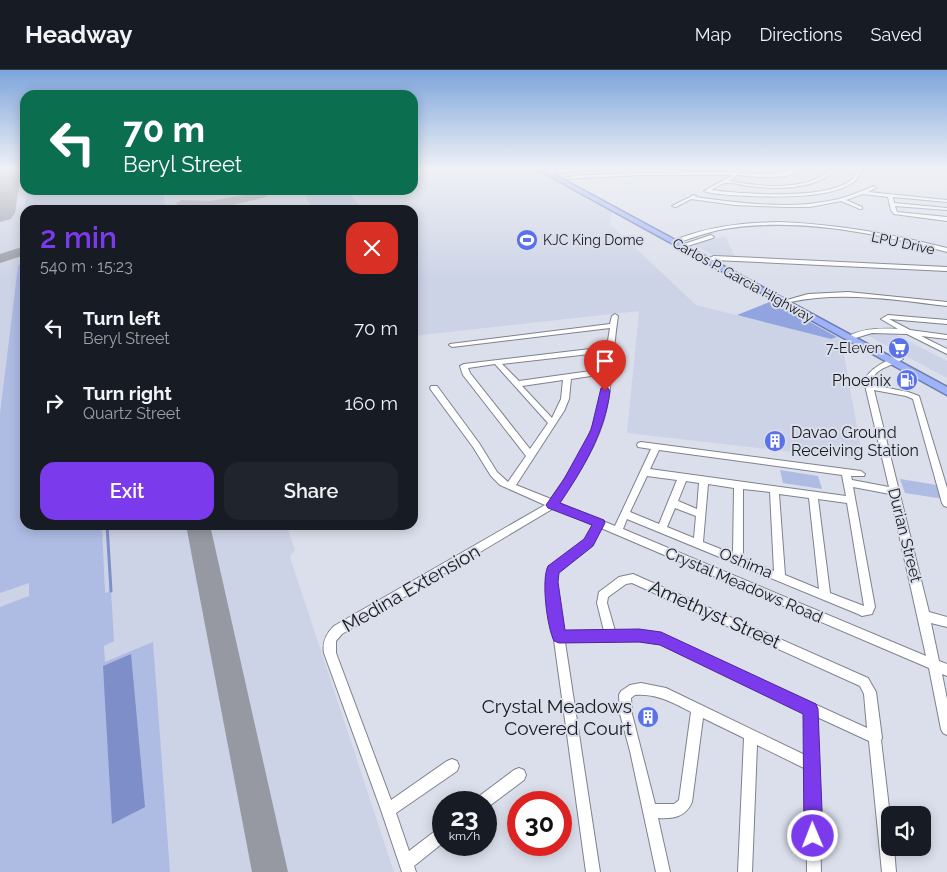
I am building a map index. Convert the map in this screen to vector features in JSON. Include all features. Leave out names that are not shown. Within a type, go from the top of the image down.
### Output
[{"type":"highway","name":"Carlos P. Garcia Highway","points":[[612,205],[852,337],[947,385]]},
{"type":"highway","name":"Carlos P. Garcia Highway","points":[[615,205],[681,243]]},
{"type":"highway","name":"Carlos P. Garcia Highway","points":[[764,289],[790,300],[852,337]]},
{"type":"highway","name":"Carlos P. Garcia Highway","points":[[896,360],[947,392]]},
{"type":"street","points":[[854,205],[860,208]]},
{"type":"street","points":[[892,205],[894,212],[899,214],[947,219]]},
{"type":"street","points":[[908,205],[947,209]]},
{"type":"street","name":"LPU Drive","points":[[681,243],[719,229],[759,225],[840,228],[892,236],[947,252]]},
{"type":"street","name":"LPU Drive","points":[[681,243],[741,228],[806,228],[852,232],[947,252]]},
{"type":"street","points":[[714,261],[947,271]]},
{"type":"street","points":[[790,300],[838,294],[947,304]]},
{"type":"street","points":[[552,505],[569,482],[596,430],[602,410],[615,316]]},
{"type":"street","points":[[947,322],[884,317],[884,319],[909,333],[947,352]]},
{"type":"street","points":[[452,345],[613,326]]},
{"type":"street","points":[[852,337],[876,331],[947,337]]},
{"type":"street","points":[[530,456],[464,368],[466,365],[610,349]]},
{"type":"street","points":[[896,360],[871,374],[868,381],[869,387],[908,394],[916,398],[947,503]]},
{"type":"street","points":[[497,362],[552,423]]},
{"type":"street","points":[[517,384],[607,371]]},
{"type":"street","points":[[510,486],[560,411],[565,399],[567,378]]},
{"type":"street","name":"Durian Street","points":[[869,387],[924,616],[941,668],[947,727]]},
{"type":"street","name":"Crystal Meadows Road","points":[[434,388],[494,474],[503,483],[941,668]]},
{"type":"street","points":[[641,445],[861,474]]},
{"type":"street","points":[[617,531],[656,448]]},
{"type":"street","points":[[645,472],[851,500],[846,472]]},
{"type":"street","points":[[662,529],[683,477]]},
{"type":"street","points":[[698,544],[704,480]]},
{"type":"street","points":[[848,483],[894,491]]},
{"type":"street","points":[[738,485],[738,560]]},
{"type":"street","points":[[774,490],[780,577]]},
{"type":"street","points":[[813,495],[825,596]]},
{"type":"street","name":"Oshima","points":[[625,514],[862,611],[868,611],[870,607],[851,500]]},
{"type":"street","points":[[672,503],[701,514]]},
{"type":"street","name":"Medina Extension","points":[[407,867],[328,647],[332,634],[552,505]]},
{"type":"street","points":[[593,872],[551,582],[552,570],[588,543],[599,523]]},
{"type":"street","name":"Amethyst Street","points":[[611,636],[602,603],[603,595],[624,580],[633,578],[859,679],[867,685],[870,692],[876,738]]},
{"type":"street","points":[[924,616],[947,622]]},
{"type":"street","points":[[559,637],[639,636],[661,639],[876,738],[889,872]]},
{"type":"street","points":[[663,872],[626,714],[625,695],[629,691],[636,689],[661,692],[812,764]]},
{"type":"street","points":[[650,811],[675,811],[683,807],[698,709]]},
{"type":"street","points":[[810,709],[814,872]]},
{"type":"street","points":[[745,872],[751,735]]},
{"type":"street","points":[[388,810],[452,766]]},
{"type":"street","points":[[497,792],[519,775]]},
{"type":"street","points":[[407,867],[432,844]]},
{"type":"shaded area","points":[[0,205],[20,205],[20,530],[288,530],[295,550],[290,557],[394,872],[0,872]]},
{"type":"shaded area","points":[[418,205],[602,205],[612,211],[610,224],[696,305],[831,339],[837,337],[847,343],[838,346],[843,349],[863,460],[627,433],[639,311],[418,335]]},
{"type":"shaded area","points":[[725,236],[736,258],[716,257],[695,245]]},
{"type":"shaded area","points":[[20,264],[20,530],[102,530],[105,593],[111,591],[114,641],[104,646],[105,662],[153,642],[170,872],[0,872],[0,607],[29,596],[29,583],[0,593],[0,414],[18,266]]},
{"type":"shaded area","points":[[772,301],[837,337],[831,339],[737,315]]},
{"type":"shaded area","points":[[874,333],[895,334],[947,361],[947,378],[867,335]]},
{"type":"shaded area","points":[[780,470],[818,476],[822,489],[783,483]]},
{"type":"shaded area","points":[[900,479],[937,485],[944,499],[905,493]]},
{"type":"shaded area","points":[[131,654],[145,807],[112,824],[103,666]]},
{"type":"waterway","points":[[107,530],[111,591]]},
{"type":"taxiway","points":[[0,259],[20,252]]},
{"type":"taxiway","points":[[199,530],[270,872]]},
{"type":"runway","points":[[0,213],[2,205]]},
{"type":"place","name":"KJC King Dome","points":[[527,240]]},
{"type":"place","name":"7-Eleven","points":[[899,348]]},
{"type":"place","name":"Phoenix","points":[[907,380]]},
{"type":"place","name":"Davao Ground Receiving Station","points":[[775,441]]},
{"type":"place","name":"Crystal Meadows Covered Court","points":[[648,717]]},
{"type":"route","points":[[605,391],[596,430],[569,482],[552,505],[599,523],[584,547],[556,565],[552,570],[551,582],[559,637],[651,636],[670,642],[810,709],[813,836]]}]
